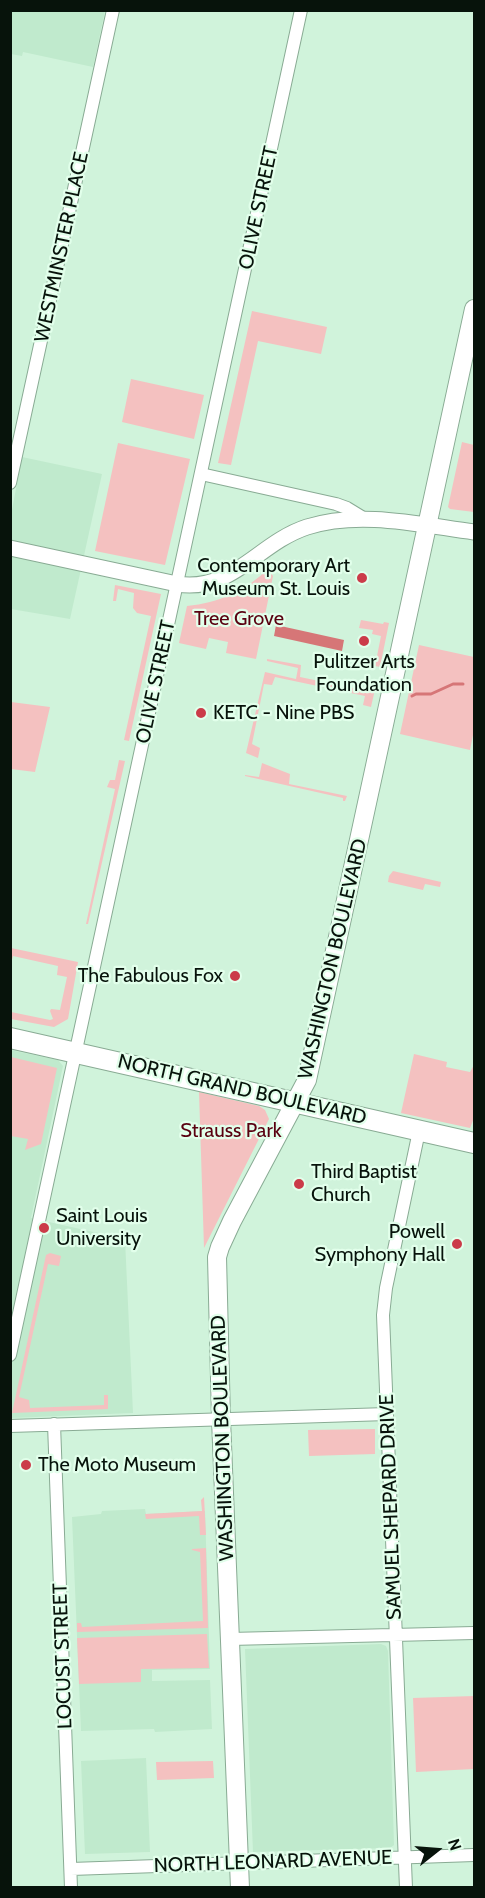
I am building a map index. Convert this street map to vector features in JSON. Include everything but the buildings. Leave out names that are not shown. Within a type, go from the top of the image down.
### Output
[{"type":"main road","name":"WASHINGTON BOULEVARD","points":[[240,1887],[221,1419],[217,1257],[219,1247],[305,1087],[310,1069],[474,309]]},
{"type":"main road","name":"NORTH GRAND BOULEVARD","points":[[10,1038],[474,1143]]},
{"type":"street","name":"WESTMINSTER PLACE","points":[[10,483],[113,10]]},
{"type":"street","name":"OLIVE STREET","points":[[10,1354],[302,10]]},
{"type":"street","points":[[201,474],[347,508],[365,519]]},
{"type":"street","points":[[10,548],[177,584],[197,586],[220,580],[238,570],[275,542],[308,527],[342,520],[365,519],[474,532]]},
{"type":"street","name":"SAMUEL SHEPARD DRIVE","points":[[406,1887],[383,1316],[419,1131]]},
{"type":"street","points":[[10,1426],[387,1414]]},
{"type":"street","name":"LOCUST STREET","points":[[54,1424],[71,1887]]},
{"type":"street","points":[[230,1640],[474,1633]]},
{"type":"street","name":"NORTH LEONARD AVENUE","points":[[71,1869],[474,1856]]},
{"type":"shaded area","points":[[11,10],[105,11],[93,67],[23,52],[22,56],[11,54]]},
{"type":"shaded area","points":[[22,457],[102,474],[70,619],[11,609],[11,515]]},
{"type":"shaded area","points":[[276,625],[344,640],[342,651],[274,636]]},
{"type":"shaded area","name":"Saint Louis University","points":[[10,1050],[58,1060],[63,1066],[31,1218],[125,1239],[133,1413],[11,1418]]},
{"type":"shaded area","points":[[145,1509],[146,1514],[205,1511],[210,1669],[152,1670],[152,1681],[210,1680],[212,1729],[155,1732],[154,1729],[81,1731],[72,1517],[101,1514],[102,1511]]},
{"type":"shaded area","points":[[381,1644],[386,1646],[388,1651],[394,1845],[390,1848],[253,1852],[245,1649]]},
{"type":"shaded area","points":[[146,1758],[150,1852],[85,1854],[81,1761]]},
{"type":"green space","points":[[252,311],[327,327],[321,354],[258,341],[231,465],[218,463]]},
{"type":"green space","points":[[131,379],[204,395],[194,439],[122,422]]},
{"type":"green space","points":[[462,442],[474,445],[474,512],[448,507]]},
{"type":"green space","points":[[118,443],[190,459],[165,565],[95,551]]},
{"type":"green space","name":"Tree Grove","points":[[268,569],[273,576],[256,659],[226,653],[228,642],[209,638],[206,649],[179,643],[187,606],[231,595],[250,584]]},
{"type":"green space","points":[[115,585],[161,594],[129,741],[124,740],[151,616],[137,613],[133,608],[134,593],[118,589],[116,601],[113,601]]},
{"type":"green space","points":[[361,620],[389,623],[380,667],[375,666],[381,636],[372,634],[373,630],[359,628]]},
{"type":"green space","points":[[419,645],[474,657],[474,730],[470,750],[400,734]]},
{"type":"green space","points":[[267,659],[301,665],[300,677],[367,691],[369,685],[376,685],[371,707],[363,705],[365,696],[275,677],[272,685],[264,684],[252,744],[260,748],[258,758],[246,753],[265,672],[296,679],[298,668],[267,661]]},
{"type":"green space","points":[[11,702],[50,707],[35,772],[11,769]]},
{"type":"green space","points":[[119,760],[125,761],[88,924],[86,924],[115,789],[107,787],[110,780],[115,780]]},
{"type":"green space","points":[[262,763],[290,774],[289,784],[347,796],[345,801],[343,798],[245,776],[259,777]]},
{"type":"green space","points":[[393,871],[441,882],[440,887],[425,884],[423,890],[388,882]]},
{"type":"green space","points":[[11,948],[78,962],[68,1019],[54,1027],[11,1019],[11,1012],[53,1019],[50,1011],[51,1009],[60,1010],[67,977],[57,975],[58,966],[13,956],[11,963]]},
{"type":"green space","points":[[414,1054],[447,1062],[446,1067],[470,1072],[474,1065],[474,1118],[470,1128],[401,1113]]},
{"type":"green space","points":[[11,1057],[57,1068],[41,1144],[25,1150],[28,1139],[11,1136]]},
{"type":"green space","name":"Strauss Park","points":[[199,1092],[259,1106],[265,1110],[269,1119],[204,1248]]},
{"type":"green space","points":[[50,1253],[61,1256],[59,1266],[48,1264],[19,1397],[29,1400],[30,1408],[104,1405],[104,1395],[108,1395],[108,1409],[12,1413],[46,1255]]},
{"type":"green space","points":[[375,1429],[375,1454],[309,1456],[308,1430]]},
{"type":"green space","points":[[204,1497],[206,1535],[200,1535],[199,1516],[146,1519],[145,1514],[202,1511],[201,1500]]},
{"type":"green space","points":[[206,1548],[208,1628],[77,1632],[77,1623],[81,1623],[82,1627],[203,1621],[200,1552],[192,1549]]},
{"type":"green space","points":[[207,1634],[209,1668],[141,1669],[141,1682],[79,1684],[77,1638]]},
{"type":"green space","points":[[474,1696],[474,1769],[416,1772],[413,1698]]},
{"type":"green space","points":[[213,1761],[214,1778],[157,1780],[156,1762]]},
{"type":"waterway","points":[[412,696],[431,694],[453,684],[463,684]]},
{"type":"place","name":"Contemporary Art Museum St. Louis","points":[[362,578]]},
{"type":"place","name":"Pulitzer Arts Foundation","points":[[364,641]]},
{"type":"place","name":"KETC - Nine PBS","points":[[201,713]]},
{"type":"place","name":"The Fabulous Fox","points":[[235,976]]},
{"type":"place","name":"Third Baptist Church","points":[[299,1184]]},
{"type":"place","name":"Saint Louis University","points":[[44,1228]]},
{"type":"place","name":"Powell Symphony Hall","points":[[457,1244]]},
{"type":"place","name":"The Moto Museum","points":[[26,1465]]}]
